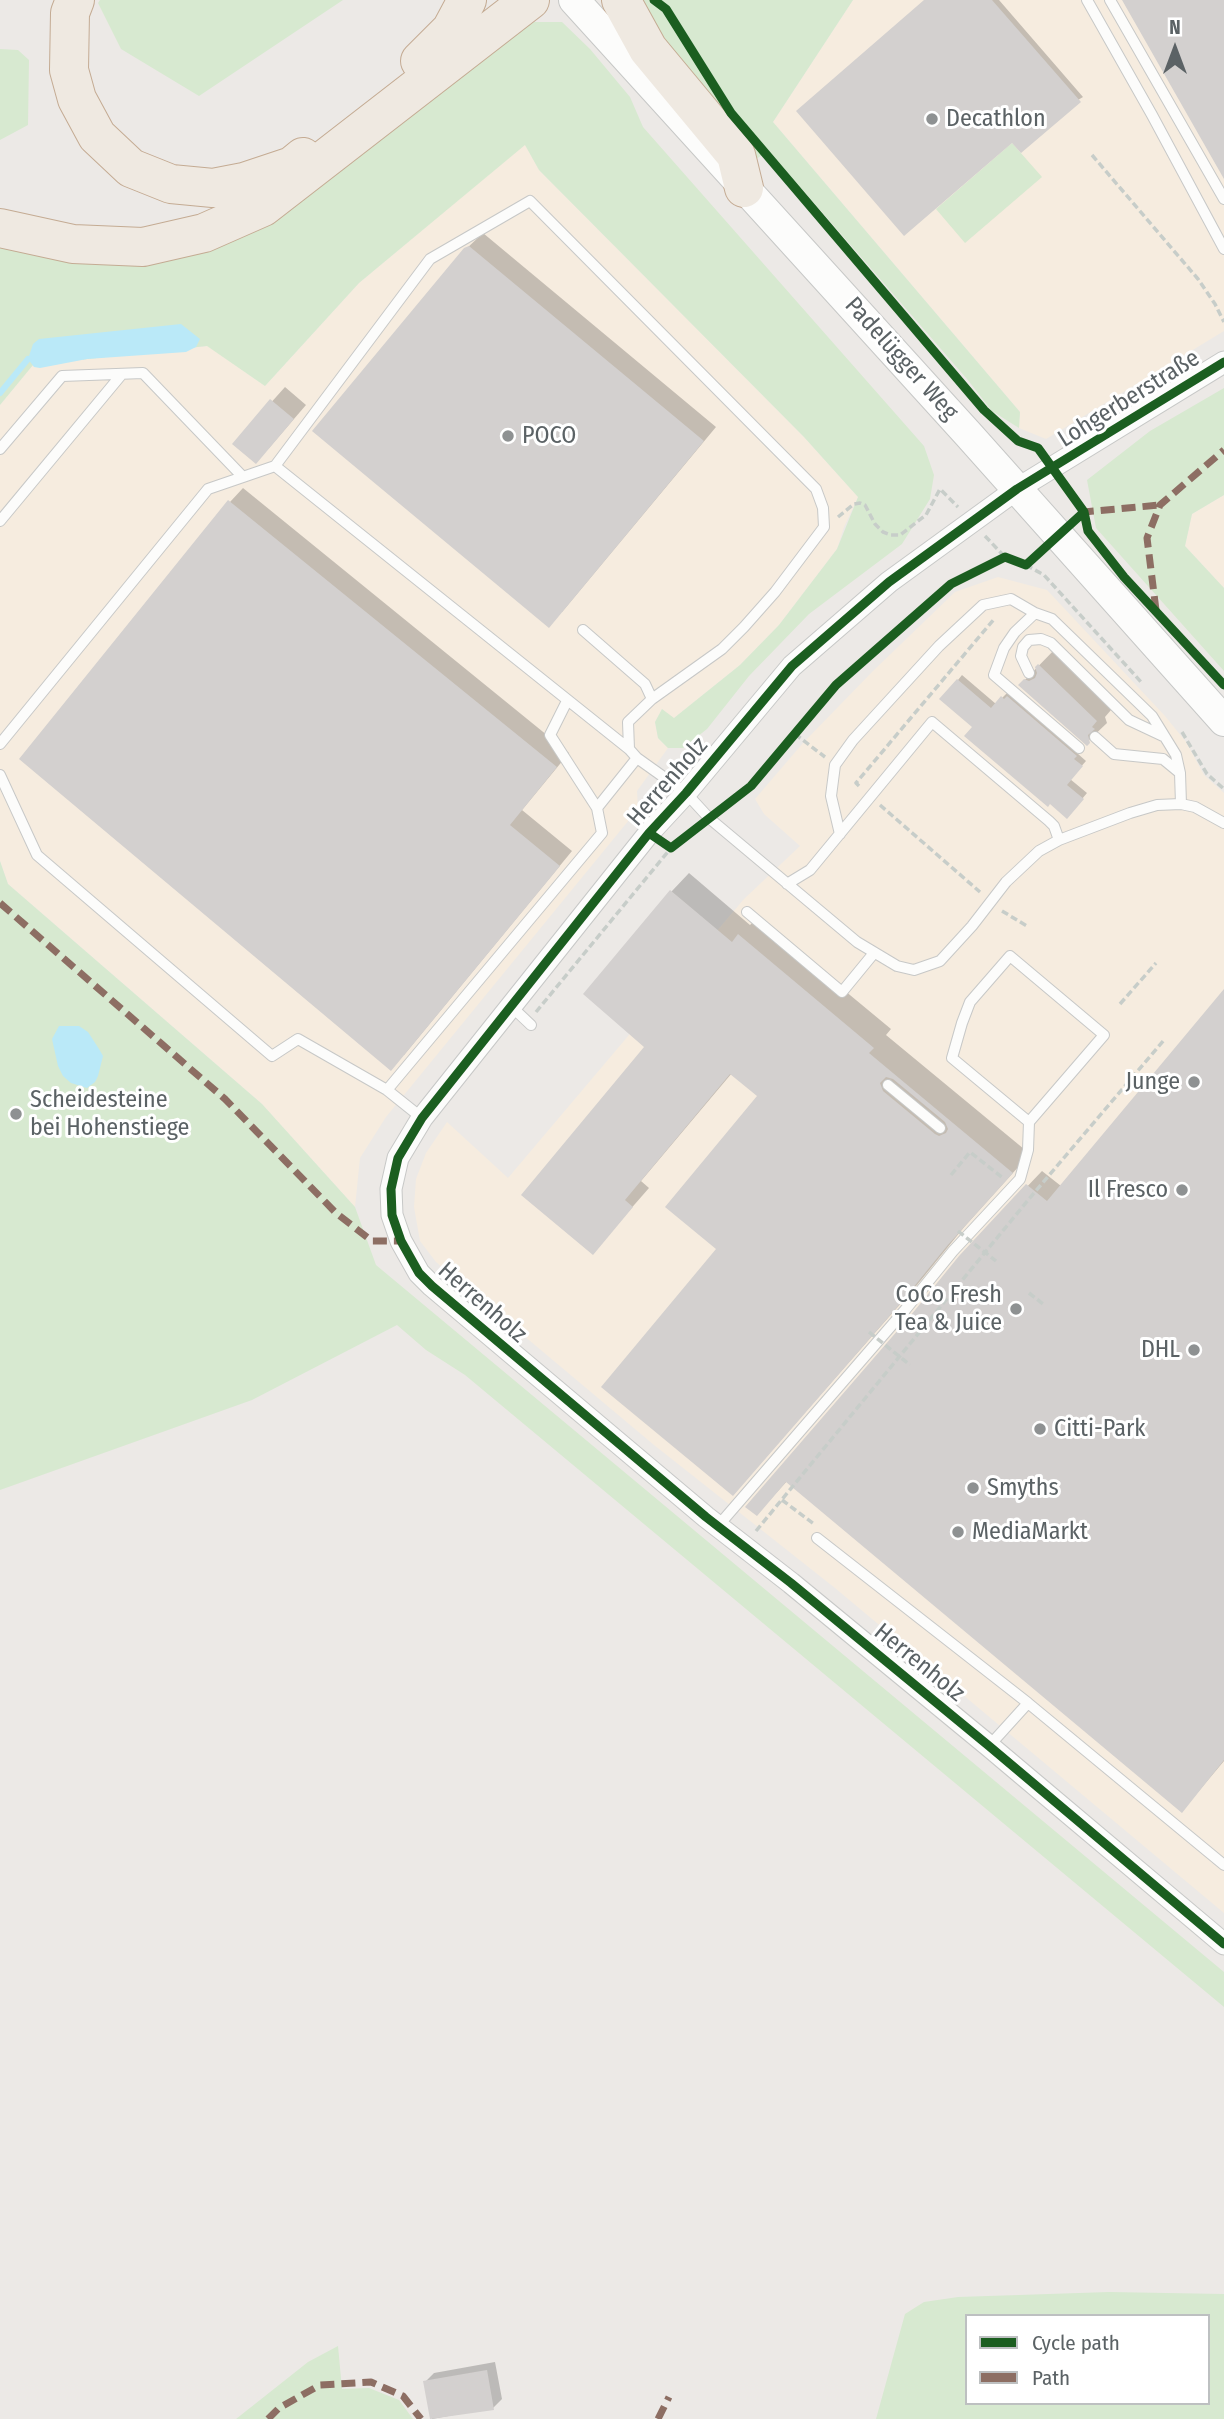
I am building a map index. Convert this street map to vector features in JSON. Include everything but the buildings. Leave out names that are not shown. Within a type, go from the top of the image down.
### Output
[{"type":"highway","points":[[75,0],[70,13],[69,70],[77,99],[97,136],[131,167],[171,184],[213,188],[244,183],[292,166],[431,52],[451,30],[467,0]]},
{"type":"highway","points":[[0,228],[73,244],[143,247],[204,233],[263,207],[530,0]]},
{"type":"highway","points":[[621,0],[648,49],[736,155],[744,188]]},
{"type":"main road","name":"Padelügger Weg","points":[[574,0],[1224,721]]},
{"type":"street","name":"Lohgerberstraße","points":[[1017,489],[1224,362]]},
{"type":"street","name":"Herrenholz","points":[[1017,489],[889,582],[792,666],[649,833],[422,1118],[398,1158],[391,1189],[393,1215],[401,1241],[419,1273],[718,1526],[1221,1936]]},
{"type":"lane","points":[[1087,0],[1224,249]]},
{"type":"lane","points":[[1110,0],[1224,199]]},
{"type":"lane","points":[[0,744],[208,489],[275,466],[430,259],[530,201],[816,489],[823,508],[824,527],[775,592],[722,649],[652,699],[628,722],[633,753],[597,808]]},
{"type":"lane","points":[[0,449],[62,376],[143,373],[243,477]]},
{"type":"lane","points":[[0,521],[122,374]]},
{"type":"lane","points":[[275,466],[686,793],[709,818],[787,884],[874,953],[897,966],[914,970],[940,961],[1006,882],[1030,858],[1059,839],[1157,805],[1181,804],[1195,807],[1224,823]]},
{"type":"lane","points":[[840,834],[831,796],[835,765],[853,740],[939,646],[983,605],[1011,599],[1052,619],[1152,716],[1176,755],[1180,773],[1181,804]]},
{"type":"lane","points":[[1035,613],[1015,632],[1004,648],[994,675],[1079,748]]},
{"type":"lane","points":[[583,630],[645,684],[652,699]]},
{"type":"lane","points":[[1029,673],[1021,656],[1023,647],[1029,640],[1041,639],[1052,643],[1129,720],[1166,737]]},
{"type":"lane","points":[[387,1090],[602,833],[597,808],[550,734],[567,701]]},
{"type":"lane","points":[[787,884],[810,870],[932,722],[1049,821],[1059,839]]},
{"type":"lane","points":[[1095,737],[1114,754],[1163,759],[1180,773]]},
{"type":"lane","points":[[0,775],[37,855],[272,1056],[298,1039],[387,1090],[422,1118]]},
{"type":"lane","points":[[747,912],[842,992],[874,953]]},
{"type":"lane","points":[[718,1526],[953,1251],[1020,1179],[1028,1150],[1029,1122],[1104,1035],[1010,956],[970,1002],[952,1058],[1029,1122]]},
{"type":"lane","points":[[511,1006],[529,1023]]},
{"type":"lane","points":[[888,1085],[940,1128]]},
{"type":"lane","points":[[817,1538],[1028,1703],[1224,1865]]},
{"type":"lane","points":[[989,1746],[1028,1703]]},
{"type":"path","points":[[1092,155],[1198,279],[1224,322]]},
{"type":"path","points":[[824,527],[854,504],[860,503],[865,505],[883,531],[900,535],[926,515],[940,489],[1005,557]]},
{"type":"path","points":[[995,618],[856,783],[1008,916],[1027,926]]},
{"type":"path","points":[[529,1023],[671,848]]},
{"type":"path","points":[[1120,1004],[1156,963]]},
{"type":"path","points":[[743,1546],[1164,1040]]},
{"type":"path","points":[[951,1175],[970,1152],[1029,1199]]},
{"type":"path","points":[[957,1231],[996,1261]]},
{"type":"path","points":[[1029,1293],[1044,1304]]},
{"type":"path","points":[[869,1332],[910,1365]]},
{"type":"path","points":[[782,1500],[818,1527],[817,1538]]},
{"type":"shaded area","points":[[853,0],[1224,0],[1224,331],[1046,439],[1019,428],[1020,412],[773,122]]},
{"type":"shaded area","points":[[525,144],[539,170],[804,437],[858,497],[837,549],[779,625],[740,665],[673,719],[662,709],[655,722],[658,738],[668,748],[637,791],[638,809],[386,1117],[360,1158],[355,1207],[262,1104],[8,884],[0,861],[0,405],[33,365],[208,346],[265,386],[359,283]]},
{"type":"shaded area","points":[[1224,495],[1224,588],[1185,546],[1192,514]]},
{"type":"shaded area","points":[[998,577],[1047,590],[1165,716],[1186,742],[1204,775],[1224,793],[1224,1913],[835,1588],[654,1445],[436,1262],[420,1241],[414,1207],[416,1179],[426,1153],[447,1122],[508,1178],[744,899],[800,846],[764,814],[755,799],[803,743],[955,592]]},
{"type":"green space","points":[[100,0],[343,0],[199,96],[121,49],[98,3]]},
{"type":"green space","points":[[637,0],[853,0],[773,122],[1020,412],[1019,428],[992,411],[769,151],[756,159],[663,48]]},
{"type":"green space","points":[[534,22],[562,22],[590,49],[630,97],[643,127],[924,446],[934,475],[930,499],[902,544],[809,614],[749,676],[707,729],[683,748],[668,748],[658,738],[655,722],[662,709],[674,718],[740,665],[779,625],[837,549],[858,497],[804,437],[539,170],[525,145],[359,283],[265,386],[207,346],[33,365],[0,405],[0,248],[95,265],[157,259],[227,241],[261,229],[321,186],[463,67]]},
{"type":"green space","points":[[0,49],[18,50],[29,60],[28,125],[0,140]]},
{"type":"green space","points":[[1012,143],[1042,177],[965,243],[936,209]]},
{"type":"green space","points":[[1224,388],[1224,495],[1192,514],[1185,546],[1224,588],[1224,671],[1096,528],[1087,480],[1150,431]]},
{"type":"green space","points":[[0,861],[8,884],[262,1104],[355,1207],[376,1265],[1224,1972],[1224,2007],[465,1375],[426,1350],[397,1325],[252,1400],[0,1490]]},
{"type":"green space","points":[[1109,2292],[1224,2294],[1224,2419],[876,2419],[905,2314],[924,2302],[958,2297]]},
{"type":"green space","points":[[338,2346],[342,2389],[369,2388],[399,2400],[413,2419],[236,2419],[308,2362]]},
{"type":"water","points":[[181,324],[200,339],[196,347],[186,352],[87,359],[40,368],[34,367],[28,359],[33,344],[39,339]]},
{"type":"water","points":[[59,1026],[79,1026],[88,1032],[103,1056],[95,1082],[87,1088],[71,1083],[63,1076],[58,1066],[52,1039]]},
{"type":"waterway","points":[[0,393],[28,359]]},
{"type":"marked path","points":[[1156,610],[1147,538],[1160,505],[1224,450]]},
{"type":"marked path","points":[[1081,515],[1084,512],[1160,505]]},
{"type":"marked path","points":[[0,903],[225,1099],[336,1213],[372,1241],[401,1241]]},
{"type":"marked path","points":[[268,2419],[279,2408],[320,2385],[371,2382],[403,2396],[421,2419]]},
{"type":"marked path","points":[[658,2419],[669,2397]]},
{"type":"cycle path","points":[[654,0],[666,9],[731,113],[984,410],[1018,441],[1038,448],[1084,512],[1088,531],[1124,577],[1224,685]]},
{"type":"cycle path","points":[[1224,362],[1017,489],[889,582],[792,666],[649,833],[422,1118],[398,1158],[391,1189],[392,1215],[401,1241],[419,1273],[432,1286],[706,1517],[791,1583],[989,1746],[1224,1944]]},
{"type":"cycle path","points":[[649,833],[671,848],[751,786],[836,685],[951,584],[1005,557],[1026,565],[1084,512]]},
{"type":"place","name":"Decathlon","points":[[932,119]]},
{"type":"place","name":"POCO","points":[[508,436]]},
{"type":"place","name":"Junge","points":[[1194,1082]]},
{"type":"place","name":"Scheidesteine bei Hohenstiege","points":[[16,1114]]},
{"type":"place","name":"Il Fresco","points":[[1182,1190]]},
{"type":"place","name":"CoCo Fresh Tea & Juice","points":[[1016,1309]]},
{"type":"place","name":"DHL","points":[[1194,1350]]},
{"type":"place","name":"Citti-Park","points":[[1040,1429]]},
{"type":"place","name":"Smyths","points":[[973,1488]]},
{"type":"place","name":"MediaMarkt","points":[[958,1532]]}]
